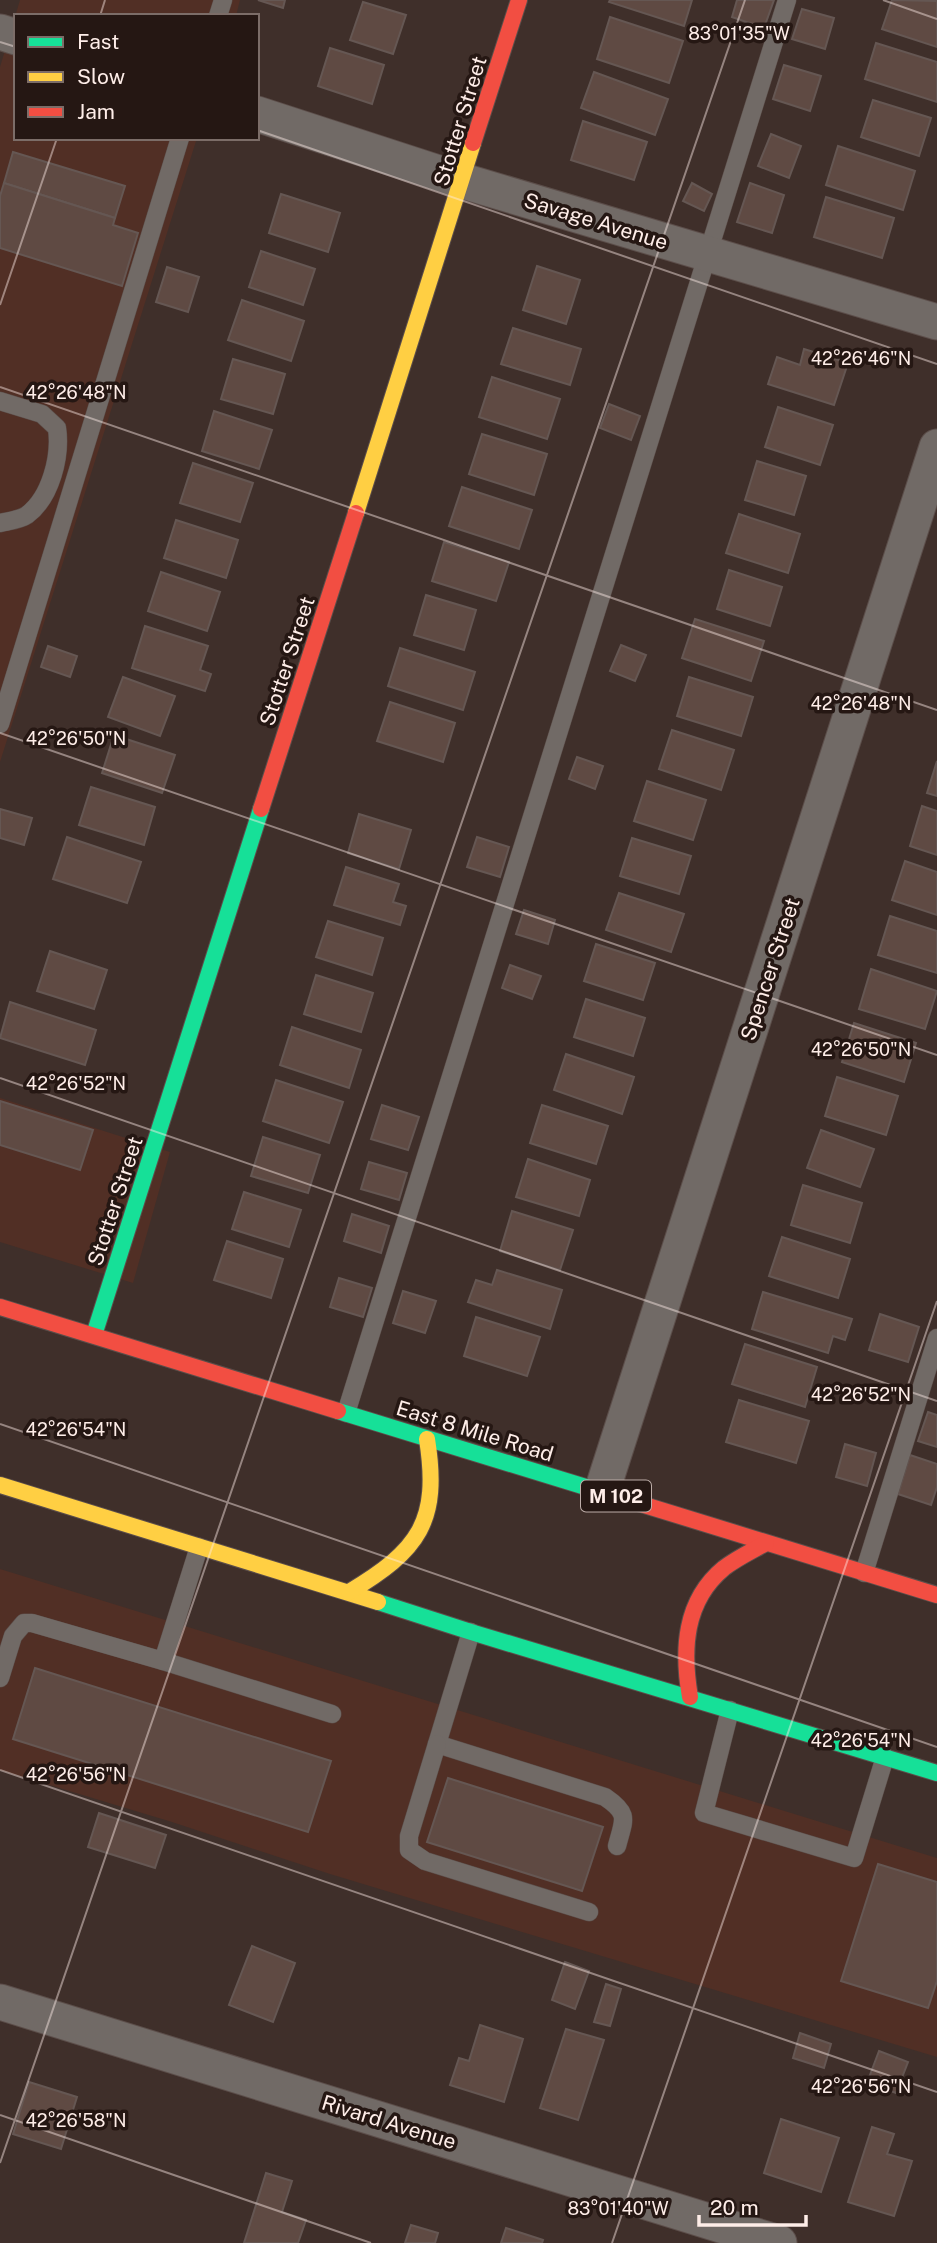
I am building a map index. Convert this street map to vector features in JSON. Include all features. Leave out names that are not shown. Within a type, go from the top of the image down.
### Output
[{"type":"main road","name":"Stotter Street","points":[[94,1335],[519,0]]},
{"type":"main road","name":"East 8 Mile Road","points":[[0,1307],[937,1595]]},
{"type":"main road","points":[[349,1592],[385,1571],[404,1554],[420,1532],[431,1505],[432,1479],[427,1439]]},
{"type":"main road","points":[[0,1485],[471,1632],[937,1773]]},
{"type":"main road","points":[[691,1697],[684,1666],[684,1640],[690,1616],[703,1593],[722,1570],[766,1543]]},
{"type":"street","name":"Savage Avenue","points":[[259,115],[463,181],[937,322]]},
{"type":"street","name":"Spencer Street","points":[[602,1491],[937,447]]},
{"type":"street","name":"Rivard Avenue","points":[[0,2002],[779,2243]]},
{"type":"lane","points":[[346,1413],[787,0]]},
{"type":"lane","points":[[0,724],[179,140]]},
{"type":"lane","points":[[0,401],[42,414],[57,428],[60,448],[41,501],[25,517],[0,523]]},
{"type":"lane","points":[[53,472],[75,479]]},
{"type":"lane","points":[[864,1573],[937,1338]]},
{"type":"lane","points":[[163,1661],[199,1546]]},
{"type":"lane","points":[[0,1678],[13,1636],[23,1623],[32,1623],[332,1714]]},
{"type":"lane","points":[[471,1632],[409,1836],[409,1850],[425,1861],[589,1912]]},
{"type":"lane","points":[[730,1710],[704,1813],[716,1817],[854,1858],[885,1757]]},
{"type":"lane","points":[[437,1744],[605,1797],[619,1807],[624,1819],[617,1846]]},
{"type":"shaded area","points":[[20,0],[240,0],[236,14],[16,14]]},
{"type":"shaded area","points":[[14,20],[14,140],[196,140],[0,762],[0,67]]},
{"type":"shaded area","points":[[0,1098],[170,1152],[133,1283],[0,1242]]},
{"type":"shaded area","points":[[0,1569],[937,1858],[937,2057],[330,1874],[172,1822],[0,1770]]},
{"type":"building","points":[[258,0],[285,0],[283,8]]},
{"type":"building","points":[[692,0],[684,26],[609,2]]},
{"type":"building","points":[[737,0],[774,0],[764,28],[732,17]]},
{"type":"building","points":[[892,0],[937,1],[937,47],[882,29]]},
{"type":"building","points":[[363,2],[406,15],[393,54],[350,40]]},
{"type":"building","points":[[802,9],[834,18],[825,49],[792,39]]},
{"type":"building","points":[[610,17],[683,41],[669,83],[597,59]]},
{"type":"building","points":[[876,43],[937,62],[937,102],[865,79]]},
{"type":"building","points":[[330,48],[384,65],[372,104],[318,86]]},
{"type":"building","points":[[784,65],[821,76],[810,111],[773,99]]},
{"type":"building","points":[[594,72],[668,99],[655,135],[581,108]]},
{"type":"building","points":[[873,100],[931,118],[919,156],[861,137]]},
{"type":"building","points":[[583,121],[647,142],[634,180],[571,160]]},
{"type":"building","points":[[771,134],[801,146],[789,178],[758,166]]},
{"type":"building","points":[[838,146],[915,171],[903,210],[826,185]]},
{"type":"building","points":[[13,152],[125,186],[115,218],[4,183]]},
{"type":"building","points":[[4,183],[115,218],[113,225],[138,233],[122,286],[0,248],[0,196]]},
{"type":"building","points":[[692,183],[712,194],[704,211],[683,201]]},
{"type":"building","points":[[750,183],[784,195],[772,233],[737,222]]},
{"type":"building","points":[[281,194],[340,213],[328,252],[269,233]]},
{"type":"building","points":[[826,197],[894,218],[882,258],[814,237]]},
{"type":"building","points":[[261,251],[315,269],[303,305],[249,287]]},
{"type":"building","points":[[537,266],[580,280],[566,324],[523,310]]},
{"type":"building","points":[[167,267],[199,277],[188,312],[156,302]]},
{"type":"building","points":[[242,300],[304,321],[291,361],[228,340]]},
{"type":"building","points":[[513,328],[581,349],[570,385],[501,364]]},
{"type":"building","points":[[804,349],[848,363],[834,405],[768,384],[777,357],[800,365]]},
{"type":"building","points":[[233,359],[285,374],[273,414],[221,399]]},
{"type":"building","points":[[492,377],[560,399],[547,439],[479,417]]},
{"type":"building","points":[[609,404],[640,416],[631,440],[600,428]]},
{"type":"building","points":[[778,407],[833,425],[820,465],[765,447]]},
{"type":"building","points":[[214,411],[272,430],[259,469],[202,451]]},
{"type":"building","points":[[482,434],[547,454],[534,495],[469,474]]},
{"type":"building","points":[[757,461],[806,476],[794,515],[745,500]]},
{"type":"building","points":[[193,463],[253,483],[240,522],[180,503]]},
{"type":"building","points":[[462,487],[532,510],[519,549],[449,526]]},
{"type":"building","points":[[739,514],[800,534],[788,573],[726,553]]},
{"type":"building","points":[[176,520],[238,540],[226,578],[164,558]]},
{"type":"building","points":[[444,542],[509,562],[496,601],[432,581]]},
{"type":"building","points":[[729,570],[782,587],[770,626],[717,609]]},
{"type":"building","points":[[161,572],[220,592],[207,631],[148,611]]},
{"type":"building","points":[[426,595],[476,610],[464,650],[414,635]]},
{"type":"building","points":[[695,619],[764,641],[751,681],[682,658]]},
{"type":"building","points":[[145,626],[208,646],[200,670],[211,674],[205,691],[132,668]]},
{"type":"building","points":[[621,645],[646,655],[635,681],[610,671]]},
{"type":"building","points":[[48,646],[77,656],[70,677],[41,667]]},
{"type":"building","points":[[400,648],[475,672],[463,710],[388,686]]},
{"type":"building","points":[[123,677],[175,696],[160,736],[108,717]]},
{"type":"building","points":[[689,677],[753,697],[741,736],[677,716]]},
{"type":"building","points":[[390,702],[455,723],[443,762],[377,741]]},
{"type":"building","points":[[672,730],[734,750],[721,790],[659,769]]},
{"type":"building","points":[[114,735],[175,755],[162,793],[102,773]]},
{"type":"building","points":[[577,757],[603,766],[595,789],[569,779]]},
{"type":"building","points":[[937,761],[937,796],[927,793]]},
{"type":"building","points":[[647,781],[706,800],[693,840],[634,821]]},
{"type":"building","points":[[91,787],[155,807],[144,845],[79,825]]},
{"type":"building","points":[[922,806],[937,811],[937,855],[910,846]]},
{"type":"building","points":[[0,809],[32,818],[24,845],[0,838]]},
{"type":"building","points":[[359,814],[411,830],[399,869],[348,853]]},
{"type":"building","points":[[67,837],[141,862],[127,903],[53,879]]},
{"type":"building","points":[[477,837],[509,847],[500,877],[467,867]]},
{"type":"building","points":[[632,838],[691,856],[679,894],[620,876]]},
{"type":"building","points":[[905,861],[937,872],[937,915],[892,900]]},
{"type":"building","points":[[346,867],[399,884],[393,902],[406,906],[400,925],[334,905]]},
{"type":"building","points":[[619,893],[684,914],[671,952],[606,930]]},
{"type":"building","points":[[524,910],[555,920],[548,944],[516,934]]},
{"type":"building","points":[[890,916],[937,931],[937,973],[878,955]]},
{"type":"building","points":[[328,921],[383,938],[372,975],[316,957]]},
{"type":"building","points":[[596,944],[655,963],[643,1000],[584,981]]},
{"type":"building","points":[[50,951],[107,970],[94,1009],[37,991]]},
{"type":"building","points":[[510,965],[541,976],[532,999],[502,988]]},
{"type":"building","points":[[871,969],[937,991],[925,1029],[859,1009]]},
{"type":"building","points":[[316,975],[373,993],[361,1032],[304,1014]]},
{"type":"building","points":[[586,999],[645,1018],[633,1056],[574,1037]]},
{"type":"building","points":[[10,1002],[96,1030],[85,1065],[0,1038]]},
{"type":"building","points":[[854,1023],[916,1043],[904,1082],[842,1062]]},
{"type":"building","points":[[292,1027],[361,1050],[349,1088],[280,1065]]},
{"type":"building","points":[[566,1054],[634,1077],[622,1114],[554,1090]]},
{"type":"building","points":[[837,1077],[898,1096],[886,1135],[825,1116]]},
{"type":"building","points":[[276,1080],[343,1102],[329,1143],[263,1121]]},
{"type":"building","points":[[0,1101],[93,1130],[80,1170],[0,1145]]},
{"type":"building","points":[[382,1105],[419,1117],[408,1150],[371,1139]]},
{"type":"building","points":[[542,1105],[608,1126],[596,1164],[530,1143]]},
{"type":"building","points":[[821,1130],[874,1149],[860,1187],[807,1168]]},
{"type":"building","points":[[263,1137],[320,1155],[308,1193],[251,1176]]},
{"type":"building","points":[[528,1159],[590,1180],[579,1216],[516,1197]]},
{"type":"building","points":[[369,1162],[407,1173],[399,1200],[361,1189]]},
{"type":"building","points":[[803,1185],[862,1203],[850,1243],[791,1225]]},
{"type":"building","points":[[244,1192],[301,1210],[289,1247],[232,1229]]},
{"type":"building","points":[[512,1211],[573,1230],[560,1270],[500,1251]]},
{"type":"building","points":[[352,1214],[389,1226],[381,1253],[344,1241]]},
{"type":"building","points":[[782,1237],[850,1259],[838,1298],[769,1276]]},
{"type":"building","points":[[227,1241],[283,1259],[271,1298],[214,1280]]},
{"type":"building","points":[[497,1270],[562,1290],[550,1329],[468,1302],[476,1280],[492,1285]]},
{"type":"building","points":[[339,1278],[372,1288],[363,1317],[330,1307]]},
{"type":"building","points":[[403,1291],[436,1301],[425,1333],[393,1323]]},
{"type":"building","points":[[763,1292],[852,1319],[845,1340],[833,1336],[828,1353],[752,1329]]},
{"type":"building","points":[[880,1314],[919,1327],[908,1362],[869,1350]]},
{"type":"building","points":[[476,1317],[540,1337],[527,1376],[464,1356]]},
{"type":"building","points":[[745,1344],[817,1367],[805,1407],[732,1384]]},
{"type":"building","points":[[739,1400],[809,1421],[796,1463],[726,1442]]},
{"type":"building","points":[[928,1412],[937,1415],[937,1447],[918,1441]]},
{"type":"building","points":[[845,1444],[876,1453],[867,1486],[836,1477]]},
{"type":"building","points":[[910,1455],[937,1464],[937,1487],[931,1505],[898,1494]]},
{"type":"building","points":[[35,1668],[331,1761],[308,1832],[13,1739]]},
{"type":"building","points":[[448,1778],[603,1827],[582,1891],[427,1842]]},
{"type":"building","points":[[99,1813],[166,1835],[155,1868],[88,1847]]},
{"type":"building","points":[[878,1864],[937,1882],[937,1981],[928,2008],[841,1981]]},
{"type":"building","points":[[252,1946],[295,1963],[273,2022],[229,2005]]},
{"type":"building","points":[[565,1962],[589,1971],[575,2009],[552,2000]]},
{"type":"building","points":[[606,1984],[621,1989],[610,2026],[594,2022]]},
{"type":"building","points":[[480,2025],[523,2039],[504,2102],[450,2085],[459,2058],[469,2061]]},
{"type":"building","points":[[566,2029],[604,2040],[578,2120],[540,2108]]},
{"type":"building","points":[[800,2033],[831,2044],[824,2068],[793,2058]]},
{"type":"building","points":[[879,2051],[908,2062],[896,2093],[867,2083]]},
{"type":"building","points":[[29,2082],[77,2097],[61,2149],[13,2134]]},
{"type":"building","points":[[781,2119],[839,2138],[821,2192],[764,2173]]},
{"type":"building","points":[[872,2127],[894,2134],[887,2154],[912,2161],[894,2216],[848,2202]]},
{"type":"building","points":[[266,2173],[292,2181],[282,2212],[306,2220],[298,2243],[244,2243]]},
{"type":"building","points":[[411,2225],[438,2233],[435,2243],[405,2243]]},
{"type":"building","points":[[506,2228],[543,2240],[542,2243],[501,2243]]},
{"type":"traffic: fast","points":[[94,1335],[261,809]]},
{"type":"traffic: fast","points":[[338,1411],[615,1496]]},
{"type":"traffic: fast","points":[[378,1602],[937,1773]]},
{"type":"traffic: slow","points":[[356,513],[473,143]]},
{"type":"traffic: slow","points":[[349,1592],[393,1562],[419,1531],[430,1492],[427,1439]]},
{"type":"traffic: slow","points":[[0,1485],[378,1602]]},
{"type":"traffic: jam","points":[[473,143],[519,0]]},
{"type":"traffic: jam","points":[[261,809],[356,513]]},
{"type":"traffic: jam","points":[[0,1307],[338,1411]]},
{"type":"traffic: jam","points":[[615,1496],[937,1595]]},
{"type":"traffic: jam","points":[[690,1697],[687,1644],[689,1627],[701,1595],[724,1568],[766,1543]]}]
